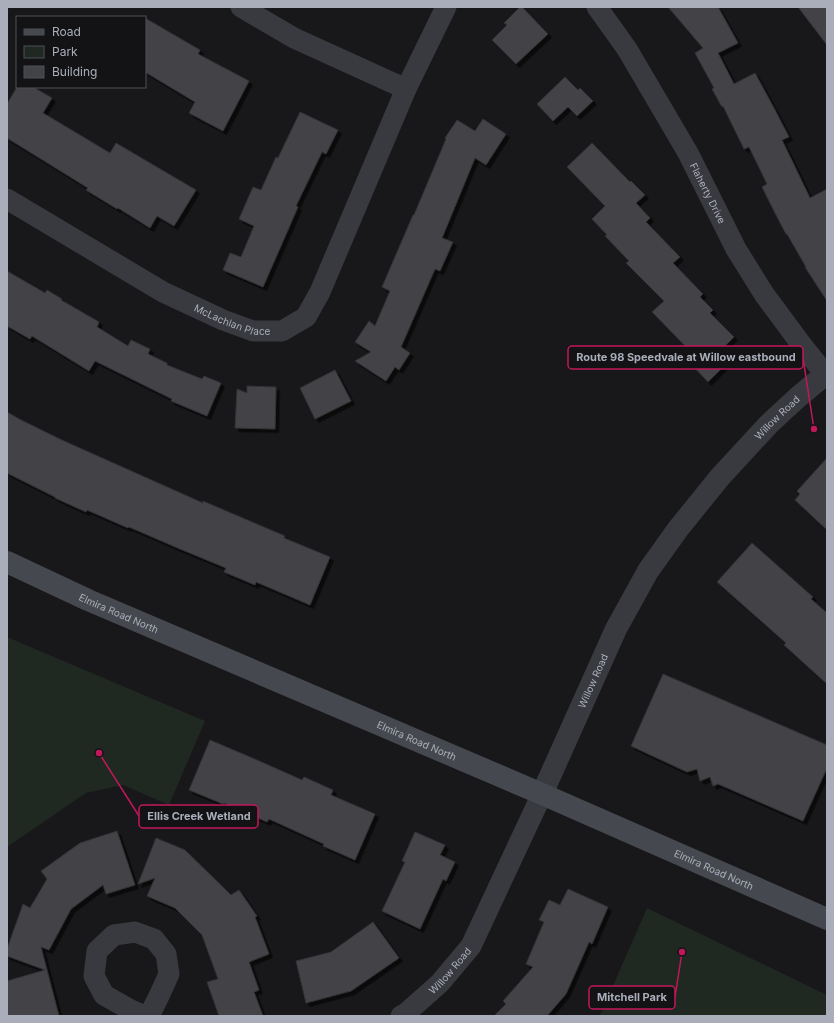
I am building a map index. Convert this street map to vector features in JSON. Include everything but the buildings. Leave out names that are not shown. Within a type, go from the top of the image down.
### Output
[{"type":"main road","name":"Elmira Road North","points":[[7,562],[88,600],[542,794],[827,919]]},
{"type":"street","points":[[241,7],[294,38],[406,89]]},
{"type":"street","name":"McLachlan Place","points":[[7,199],[163,292],[223,320],[253,331],[282,330],[306,316],[320,292],[406,89],[446,7]]},
{"type":"street","name":"Flaherty Drive","points":[[597,7],[627,49],[688,153],[736,249],[760,288],[801,344],[826,374]]},
{"type":"street","name":"Willow Road","points":[[401,1016],[440,983],[472,946],[616,629],[648,571],[678,529],[720,477],[769,424],[826,374]]},
{"type":"street","points":[[145,1016],[104,995],[94,976],[97,951],[114,935],[135,932],[154,938],[166,954],[169,974],[160,996],[149,1016]]},
{"type":"green space","points":[[7,637],[205,721],[169,805],[123,785],[86,793],[7,847]]},
{"type":"green space","points":[[647,908],[827,995],[827,1016],[598,1016],[601,1013]]},
{"type":"place","name":"Route 98 Speedvale at Willow eastbound","points":[[814,429]]},
{"type":"place","name":"Ellis Creek Wetland","points":[[99,753]]},
{"type":"place","name":"Mitchell Park","points":[[682,952]]}]
